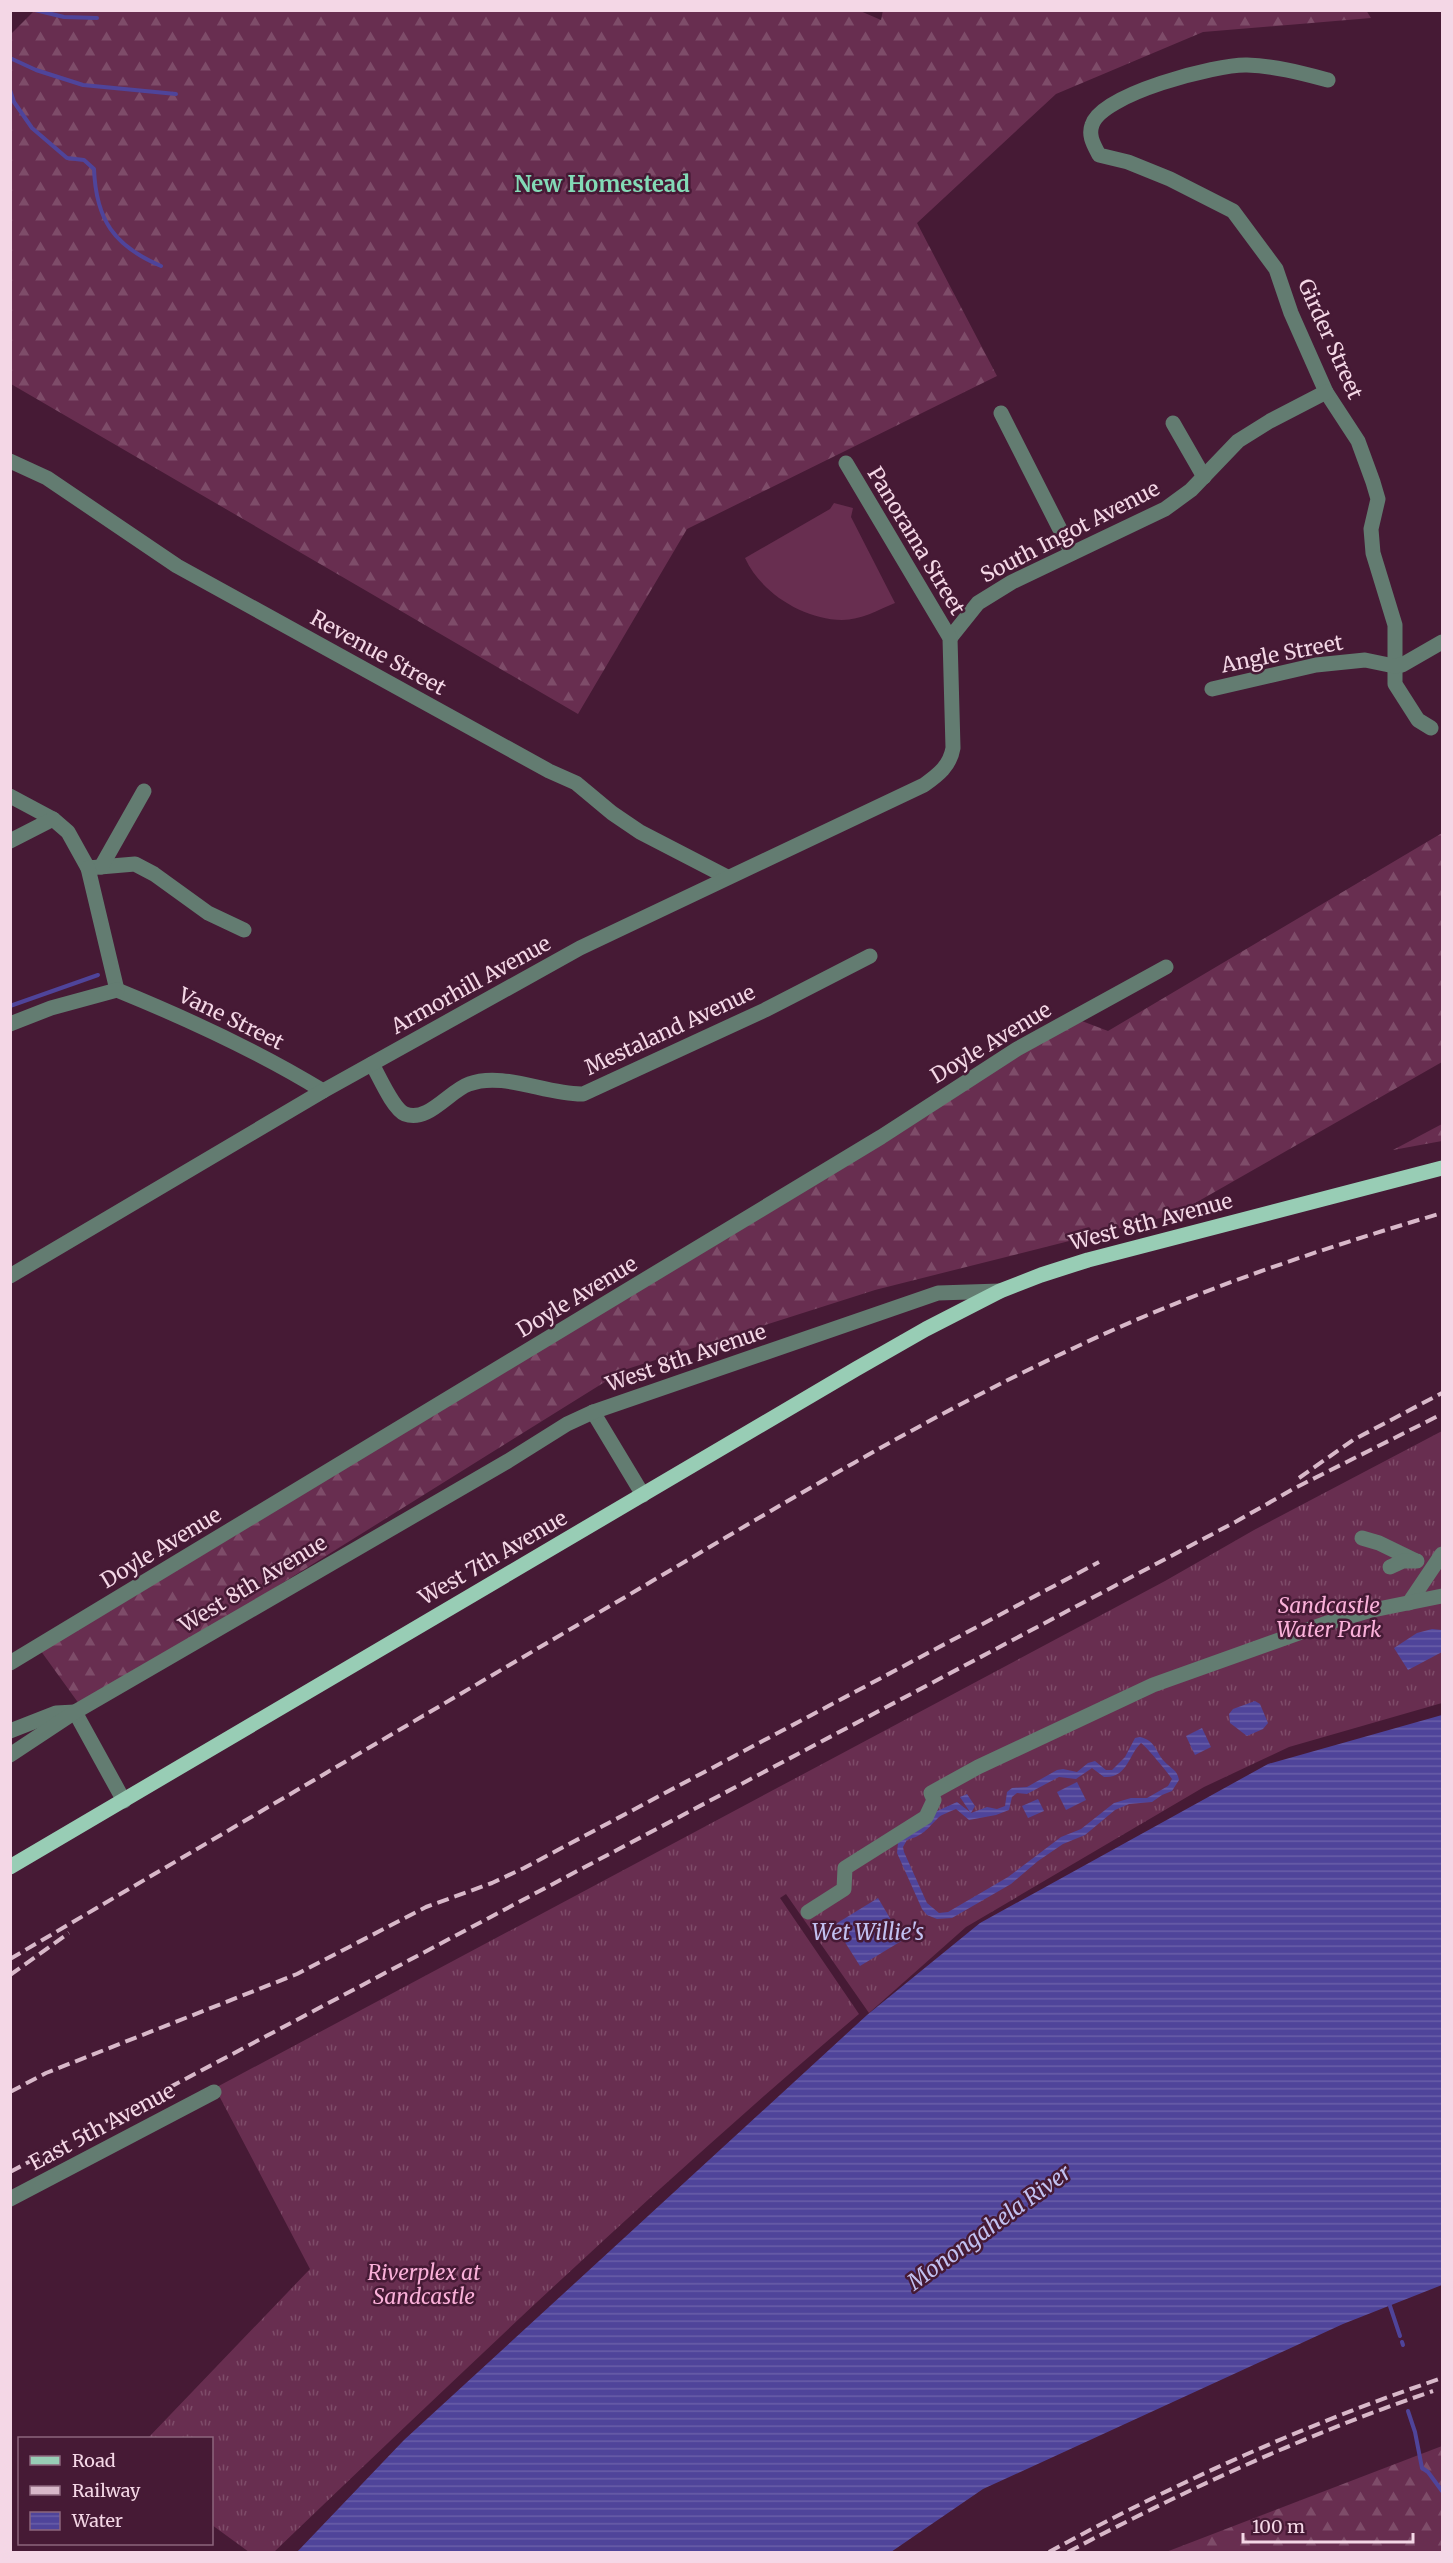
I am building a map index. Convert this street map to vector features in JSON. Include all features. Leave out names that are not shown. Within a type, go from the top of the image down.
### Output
[{"type":"main road","name":"West 8th Avenue","points":[[1000,1291],[1088,1260],[1443,1168]]},
{"type":"main road","name":"West 7th Avenue","points":[[10,1867],[926,1329],[1000,1291]]},
{"type":"street","name":"Girder Street","points":[[1328,80],[1282,68],[1244,64],[1166,80],[1105,108],[1092,124],[1091,141],[1099,155],[1128,162],[1170,179],[1233,211],[1276,269],[1291,313],[1326,392],[1358,441],[1378,499],[1371,529],[1373,553],[1393,612],[1394,666]]},
{"type":"street","name":"South Ingot Avenue","points":[[950,638],[978,603],[1012,582],[1165,509],[1204,477],[1238,441],[1270,421],[1326,392]]},
{"type":"street","points":[[1001,413],[1072,553]]},
{"type":"street","points":[[1173,423],[1204,477]]},
{"type":"street","name":"Revenue Street","points":[[10,461],[47,478],[177,566],[549,771],[576,783],[612,813],[640,832],[727,877]]},
{"type":"street","name":"Panorama Street","points":[[846,463],[950,638],[953,748]]},
{"type":"street","points":[[1431,728],[1418,720],[1395,684],[1394,666],[1402,665],[1443,642]]},
{"type":"street","name":"Angle Street","points":[[1212,689],[1316,665],[1365,660],[1394,666]]},
{"type":"street","name":"Armorhill Avenue","points":[[10,1276],[323,1091],[580,948],[924,785],[939,774],[951,759],[953,748]]},
{"type":"street","points":[[94,867],[144,791]]},
{"type":"street","points":[[10,796],[53,819],[68,832],[94,867],[117,990],[51,1008],[10,1024]]},
{"type":"street","points":[[10,841],[53,819]]},
{"type":"street","points":[[94,867],[135,864],[208,912],[244,930]]},
{"type":"street","name":"Mestaland Avenue","points":[[372,1064],[395,1106],[404,1114],[415,1115],[428,1112],[450,1094],[469,1084],[488,1080],[567,1094],[583,1094],[765,1010],[870,956]]},
{"type":"street","name":"Doyle Avenue","points":[[10,1664],[871,1143],[1017,1048],[1166,967]]},
{"type":"street","name":"Vane Street","points":[[117,990],[186,1018],[323,1091]]},
{"type":"street","name":"West 8th Avenue","points":[[10,1755],[75,1712],[508,1461],[567,1424],[593,1412],[938,1293],[1000,1291]]},
{"type":"street","points":[[593,1412],[643,1495]]},
{"type":"street","points":[[1362,1538],[1379,1543],[1433,1569]]},
{"type":"street","points":[[1409,1603],[1443,1554]]},
{"type":"street","points":[[1390,1567],[1403,1561],[1414,1560]]},
{"type":"street","points":[[808,1912],[844,1888],[845,1868],[926,1817],[934,1800],[931,1793],[978,1767],[1161,1682],[1324,1624],[1443,1596]]},
{"type":"street","points":[[10,1731],[56,1713],[75,1712],[124,1801]]},
{"type":"street","name":"East 5th Avenue","points":[[10,2199],[214,2092]]},
{"type":"green space","points":[[858,10],[881,20],[883,10],[1366,10],[1371,18],[1203,32],[1056,94],[917,223],[997,376],[687,529],[578,714],[11,384],[11,34],[34,11]]},
{"type":"green space","points":[[834,503],[853,508],[851,517],[895,603],[849,620],[813,615],[785,602],[761,582],[745,558],[830,509]]},
{"type":"green space","points":[[1442,833],[1442,1062],[1176,1214],[875,1290],[624,1370],[82,1708],[38,1647],[1074,1018],[1108,1031]]},
{"type":"green space","points":[[1442,1124],[1442,1141],[1393,1150]]},
{"type":"green space","name":"Sandcastle Water Park","points":[[1442,1431],[1442,1703],[1289,1747],[1204,1787],[966,1927],[869,2013],[786,1894],[780,1898],[859,2014],[635,2211],[274,2552],[249,2552],[213,2526],[213,2437],[149,2437],[310,2269],[215,2088],[1165,1581],[1254,1530]]},
{"type":"green space","points":[[1442,2446],[1442,2552],[1166,2552]]},
{"type":"water","points":[[1432,1629],[1442,1630],[1442,1652],[1408,1670],[1394,1648],[1417,1633]]},
{"type":"water","points":[[1255,1701],[1260,1704],[1268,1723],[1263,1729],[1247,1736],[1230,1723],[1229,1714],[1233,1709]]},
{"type":"water","name":"Monongahela River","points":[[1442,1715],[1442,2285],[1343,2324],[983,2489],[891,2552],[297,2552],[404,2440],[867,2015],[980,1923],[1268,1764]]},
{"type":"water","points":[[1202,1728],[1211,1747],[1195,1755],[1186,1736]]},
{"type":"water","points":[[1140,1737],[1149,1741],[1177,1774],[1179,1780],[1172,1791],[1152,1802],[1129,1804],[1115,1810],[1085,1835],[1063,1844],[1011,1884],[952,1918],[937,1919],[927,1915],[922,1909],[897,1853],[898,1843],[935,1812],[957,1802],[970,1812],[960,1797],[967,1794],[975,1806],[971,1813],[987,1807],[997,1809],[1005,1806],[1007,1792],[1012,1788],[1027,1787],[1057,1770],[1077,1772],[1088,1763],[1095,1761],[1106,1770],[1112,1770],[1125,1757],[1135,1738]],"holes":[[[1141,1743],[1172,1779],[1168,1786],[1147,1798],[1131,1798],[1114,1803],[1081,1829],[1061,1837],[1008,1877],[948,1912],[939,1913],[927,1903],[904,1852],[903,1847],[907,1840],[921,1834],[940,1817],[956,1809],[969,1820],[1009,1810],[1012,1797],[1017,1793],[1027,1794],[1059,1777],[1076,1779],[1092,1768],[1104,1777],[1112,1777],[1123,1770]]]},
{"type":"water","points":[[1077,1782],[1086,1800],[1066,1810],[1057,1792]]},
{"type":"water","points":[[1038,1799],[1044,1811],[1028,1818],[1022,1806]]},
{"type":"water","name":"Wet Willie's","points":[[878,1898],[903,1940],[860,1966],[834,1925]]},
{"type":"waterway","points":[[35,10],[64,17],[97,18]]},
{"type":"waterway","points":[[10,58],[36,70],[83,85],[176,94]]},
{"type":"waterway","points":[[10,90],[14,102],[32,128],[67,158],[84,160],[94,169],[99,203],[104,217],[120,240],[131,250],[161,266]]},
{"type":"waterway","points":[[10,1006],[98,975]]},
{"type":"waterway","points":[[1389,2303],[1400,2336]]},
{"type":"waterway","points":[[1408,2411],[1422,2468],[1428,2472],[1442,2491]]},
{"type":"railway","points":[[10,1959],[767,1513],[950,1410],[1076,1347],[1165,1308],[1302,1257],[1442,1213]]},
{"type":"railway","points":[[1299,1478],[1353,1440],[1442,1393]]},
{"type":"railway","points":[[10,2172],[1237,1521],[1295,1488],[1442,1414]]},
{"type":"railway","points":[[10,2092],[46,2073],[297,1974],[426,1907],[492,1883],[524,1868],[1099,1562]]},
{"type":"railway","points":[[10,1975],[69,1933]]},
{"type":"railway","points":[[1049,2552],[1144,2502],[1242,2456],[1341,2415],[1442,2378]]},
{"type":"railway","points":[[1068,2552],[1247,2464],[1293,2444],[1433,2391]]},
{"type":"district","name":"New Homestead","points":[[602,184]]},
{"type":"park label","name":"Riverplex at Sandcastle","points":[[424,2285]]}]
